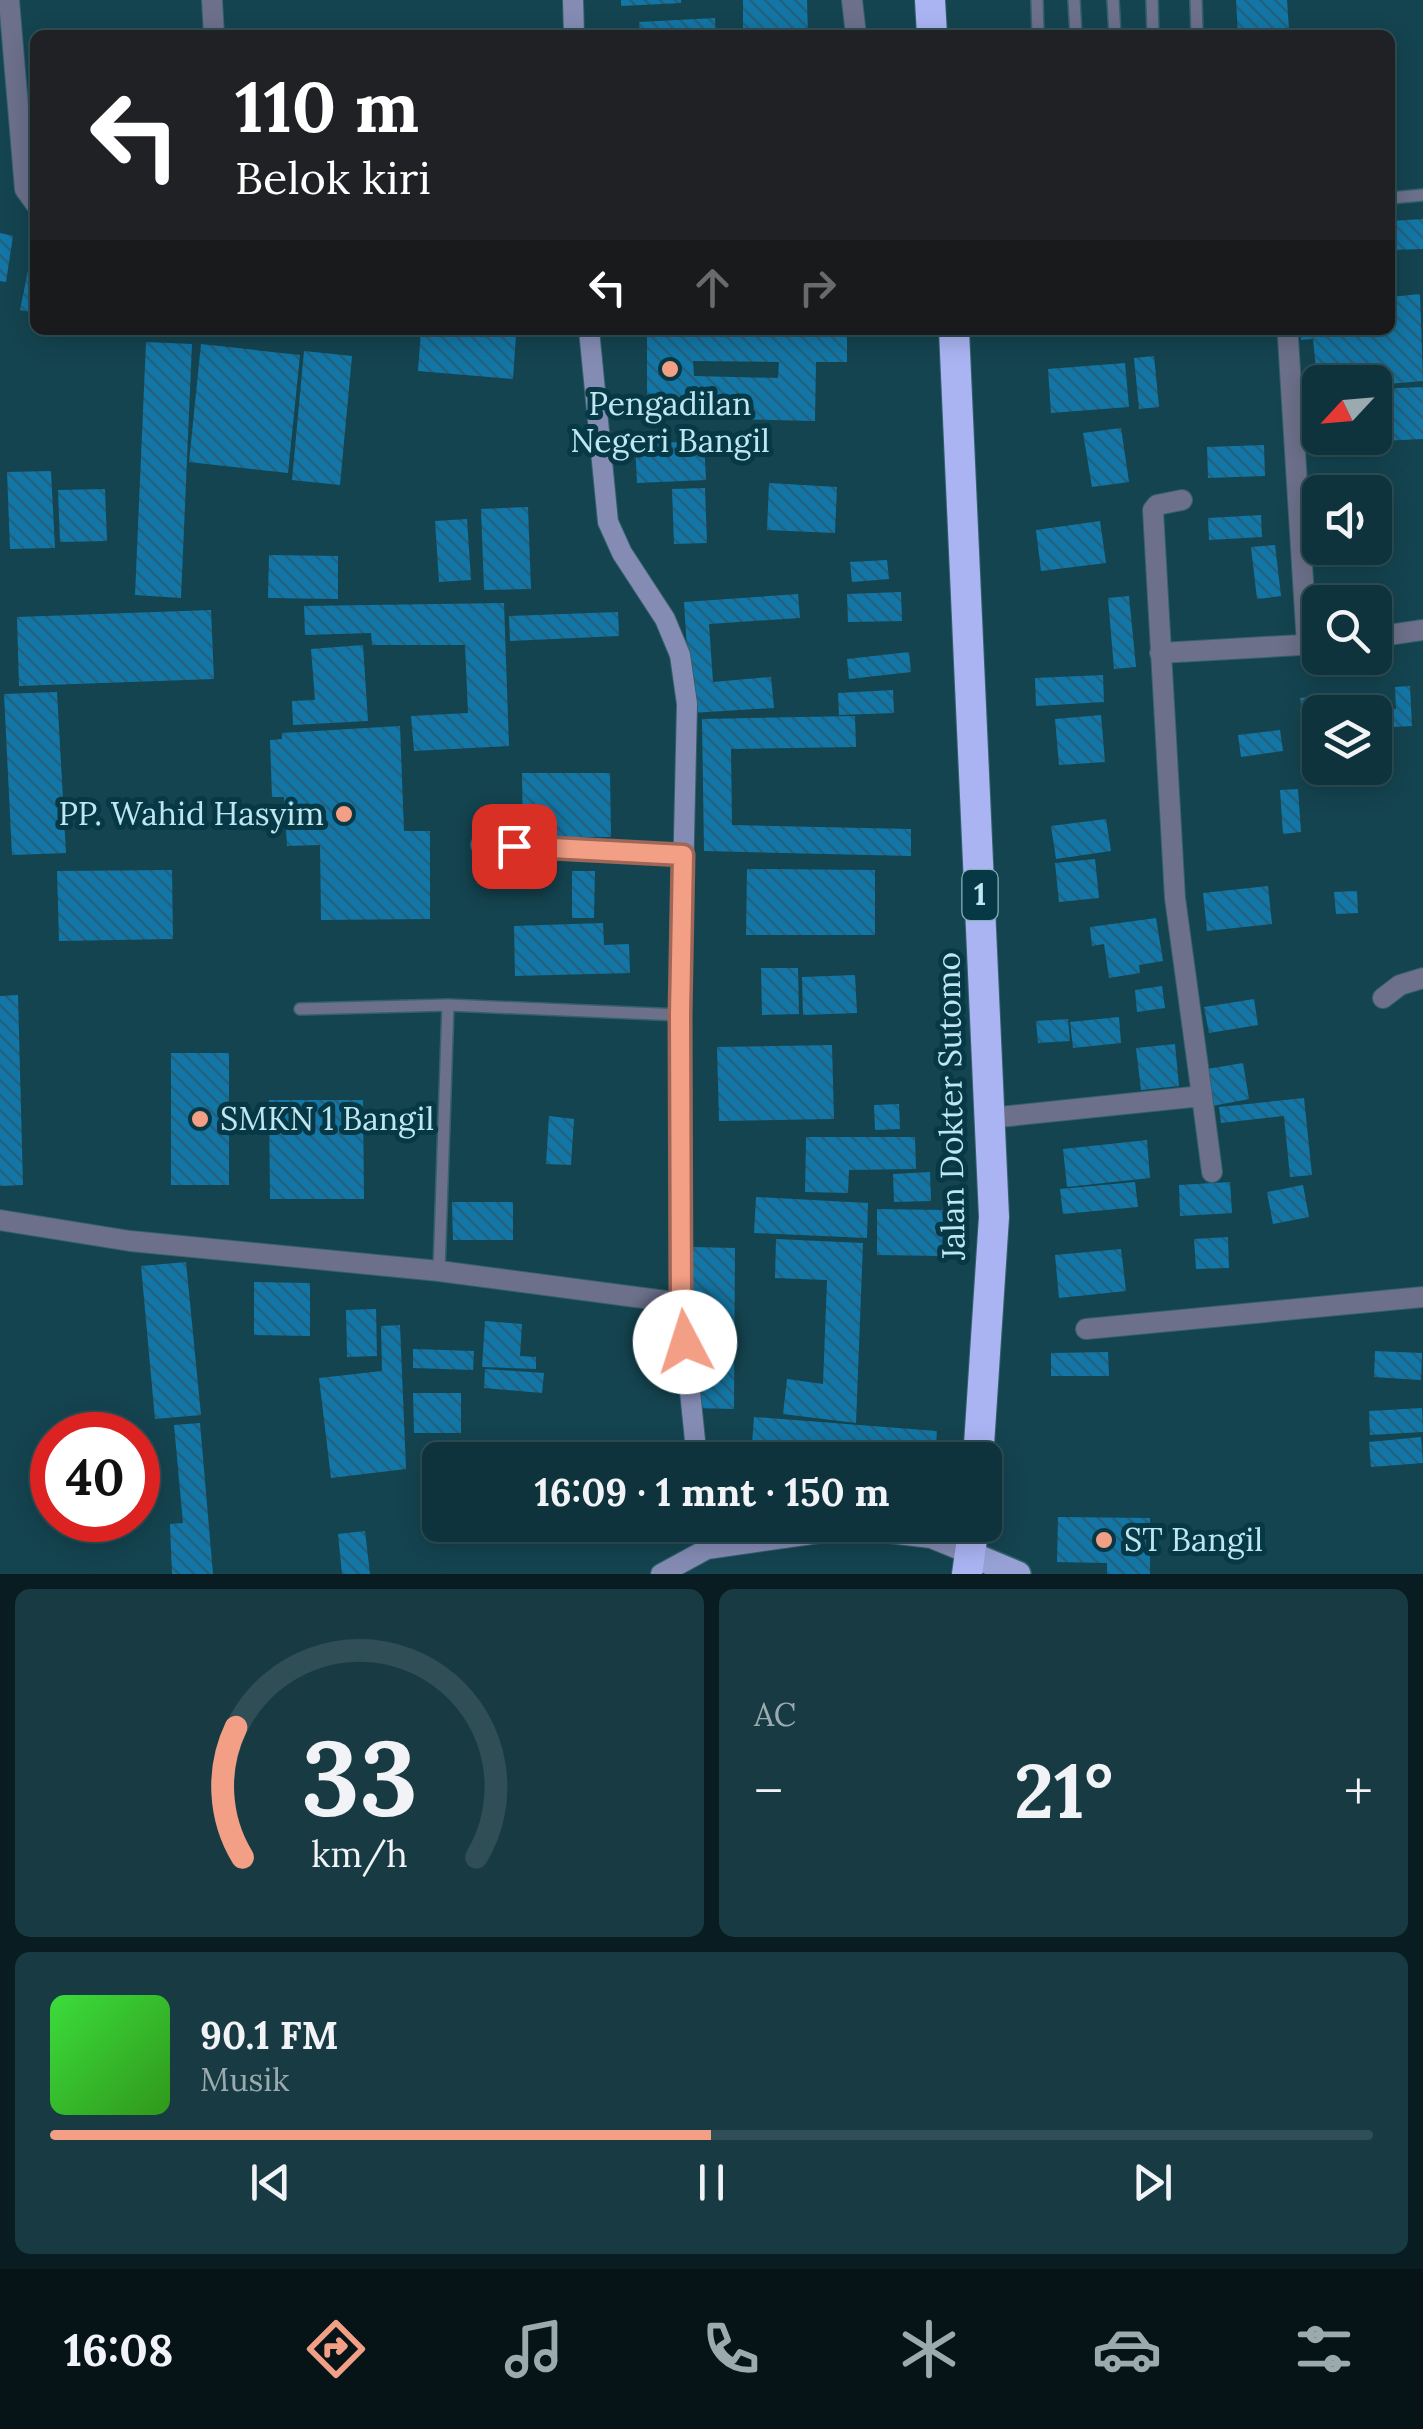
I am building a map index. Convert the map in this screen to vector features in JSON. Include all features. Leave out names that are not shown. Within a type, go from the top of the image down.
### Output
[{"type":"highway","points":[[930,0],[932,30]]},
{"type":"highway","name":"Jalan Dokter Sutomo","points":[[954,335],[994,1217],[979,1442]]},
{"type":"main road","points":[[970,1551],[1018,1574]]},
{"type":"street","points":[[9,0],[25,188],[30,196]]},
{"type":"street","points":[[212,0],[214,30]]},
{"type":"street","points":[[573,0],[574,30]]},
{"type":"street","points":[[852,0],[855,30]]},
{"type":"street","points":[[589,335],[608,522],[622,553],[665,619],[680,654],[687,704],[680,1014],[681,1303],[695,1442]]},
{"type":"street","points":[[1288,338],[1309,585]]},
{"type":"street","points":[[1182,500],[1157,505],[1153,510],[1175,898],[1212,1172]]},
{"type":"street","points":[[1392,635],[1423,630]]},
{"type":"street","points":[[1160,653],[1302,645]]},
{"type":"street","points":[[480,845],[683,855]]},
{"type":"street","points":[[1382,998],[1400,985],[1423,978]]},
{"type":"street","points":[[990,1118],[1202,1096]]},
{"type":"street","points":[[0,1220],[130,1240],[439,1271],[681,1303]]},
{"type":"street","points":[[1086,1329],[1423,1298]]},
{"type":"street","points":[[660,1574],[707,1549],[826,1532],[881,1532],[930,1538],[970,1551]]},
{"type":"street","points":[[706,1542],[707,1549]]},
{"type":"lane","points":[[1037,0],[1038,30]]},
{"type":"lane","points":[[1074,0],[1076,30]]},
{"type":"lane","points":[[1113,0],[1115,30]]},
{"type":"lane","points":[[1152,0],[1153,30]]},
{"type":"lane","points":[[1196,0],[1197,30]]},
{"type":"lane","points":[[1395,198],[1423,195]]},
{"type":"lane","points":[[439,1271],[448,1005]]},
{"type":"lane","points":[[300,1010],[448,1005],[680,1014]]},
{"type":"building","points":[[621,0],[681,0],[681,3],[621,6]]},
{"type":"building","points":[[743,0],[807,0],[808,30],[743,30]]},
{"type":"building","points":[[1236,0],[1287,0],[1289,29],[1296,30],[1238,30]]},
{"type":"building","points":[[715,18],[716,30],[640,30],[639,22]]},
{"type":"building","points":[[1423,219],[1423,249],[1395,250],[1395,221]]},
{"type":"building","points":[[0,233],[13,236],[6,282],[0,281]]},
{"type":"building","points":[[30,261],[30,312],[20,310]]},
{"type":"building","points":[[1420,294],[1423,381],[1392,384],[1392,365],[1316,365],[1313,339],[1301,340],[1300,335],[1395,335],[1395,296]]},
{"type":"building","points":[[421,335],[516,335],[513,379],[418,371]]},
{"type":"building","name":"Pengadilan Negeri Bangil","points":[[647,335],[847,335],[847,362],[816,362],[815,421],[647,417]],"holes":[[[693,361],[779,362],[778,378],[694,376]]]},
{"type":"building","points":[[146,342],[192,344],[181,598],[135,595]]},
{"type":"building","points":[[201,344],[300,355],[288,473],[189,462]]},
{"type":"building","points":[[304,351],[352,356],[340,485],[292,480]]},
{"type":"building","points":[[1154,356],[1159,407],[1139,409],[1134,358]]},
{"type":"building","points":[[1125,363],[1129,407],[1051,413],[1048,369]]},
{"type":"building","points":[[1423,387],[1423,439],[1392,440],[1392,388]]},
{"type":"building","points":[[1121,428],[1129,482],[1092,487],[1083,433]]},
{"type":"building","points":[[704,441],[706,480],[637,483],[635,444]]},
{"type":"building","points":[[1264,445],[1265,476],[1208,478],[1207,447]]},
{"type":"building","points":[[51,471],[55,548],[10,549],[7,472]]},
{"type":"building","points":[[769,483],[837,487],[835,533],[767,530]]},
{"type":"building","points":[[705,488],[707,543],[674,544],[672,489]]},
{"type":"building","points":[[105,489],[107,541],[60,542],[58,490]]},
{"type":"building","points":[[528,507],[531,589],[484,590],[481,509]]},
{"type":"building","points":[[1261,515],[1262,537],[1209,540],[1208,518]]},
{"type":"building","points":[[467,519],[471,580],[439,582],[435,521]]},
{"type":"building","points":[[1100,521],[1106,563],[1041,571],[1036,530]]},
{"type":"building","points":[[1275,545],[1281,596],[1257,599],[1251,547]]},
{"type":"building","points":[[269,555],[338,556],[338,599],[268,598]]},
{"type":"building","points":[[887,560],[889,579],[852,582],[850,562]]},
{"type":"building","points":[[901,592],[902,621],[848,622],[847,594]]},
{"type":"building","points":[[798,594],[800,618],[709,624],[713,682],[771,677],[774,708],[691,713],[684,602]]},
{"type":"building","points":[[1129,596],[1136,667],[1114,669],[1108,598]]},
{"type":"building","points":[[504,603],[509,746],[414,751],[411,716],[468,713],[465,645],[372,645],[371,633],[305,635],[304,606]]},
{"type":"building","points":[[211,610],[214,679],[19,686],[17,617]]},
{"type":"building","points":[[618,612],[619,636],[510,641],[509,616]]},
{"type":"building","points":[[363,645],[368,721],[293,725],[292,701],[315,700],[311,649]]},
{"type":"building","points":[[909,652],[911,672],[849,679],[847,659]]},
{"type":"building","points":[[1103,675],[1104,702],[1036,706],[1035,678]]},
{"type":"building","points":[[1410,686],[1412,726],[1392,727],[1395,687]]},
{"type":"building","points":[[893,690],[894,713],[839,715],[838,693]]},
{"type":"building","points":[[57,692],[66,853],[12,855],[4,694]]},
{"type":"building","points":[[1101,715],[1105,762],[1059,765],[1055,719]]},
{"type":"building","points":[[855,716],[856,747],[731,749],[732,825],[911,829],[911,856],[704,851],[702,719]]},
{"type":"building","name":"PP. Wahid Hasyim","points":[[400,726],[404,831],[430,831],[430,919],[321,920],[320,845],[287,846],[284,797],[272,797],[270,740],[282,739],[282,733]]},
{"type":"building","points":[[1280,730],[1283,751],[1241,757],[1238,735]]},
{"type":"building","points":[[522,773],[610,773],[611,837],[523,837]]},
{"type":"building","points":[[1298,789],[1301,832],[1283,834],[1280,790]]},
{"type":"building","points":[[1106,819],[1111,851],[1056,859],[1051,826]]},
{"type":"building","points":[[1095,859],[1099,898],[1059,902],[1055,863]]},
{"type":"building","points":[[747,869],[875,870],[875,935],[746,935]]},
{"type":"building","points":[[172,870],[173,939],[59,941],[57,871]]},
{"type":"building","points":[[572,871],[595,871],[594,918],[572,918]]},
{"type":"building","points":[[1268,886],[1272,924],[1207,931],[1203,893]]},
{"type":"building","points":[[1357,891],[1358,913],[1336,914],[1334,892]]},
{"type":"building","points":[[1156,918],[1163,961],[1139,965],[1140,973],[1109,978],[1104,944],[1092,946],[1090,927]]},
{"type":"building","points":[[603,923],[604,945],[629,944],[630,973],[515,976],[514,926]]},
{"type":"building","points":[[761,968],[798,968],[799,1014],[762,1015]]},
{"type":"building","points":[[855,975],[857,1013],[803,1015],[802,977]]},
{"type":"building","points":[[1162,986],[1165,1008],[1137,1012],[1135,990]]},
{"type":"building","points":[[18,995],[23,1185],[0,1186],[0,996]]},
{"type":"building","points":[[1254,999],[1258,1025],[1209,1033],[1204,1007]]},
{"type":"building","points":[[1119,1017],[1121,1043],[1073,1048],[1070,1022]]},
{"type":"building","points":[[1068,1019],[1070,1041],[1038,1043],[1036,1021]]},
{"type":"building","points":[[1175,1044],[1179,1086],[1141,1090],[1136,1048]]},
{"type":"building","points":[[832,1045],[834,1119],[719,1121],[717,1047]]},
{"type":"building","name":"SMKN 1 Bangil","points":[[171,1053],[229,1053],[229,1185],[171,1185]]},
{"type":"building","points":[[1243,1063],[1249,1099],[1207,1107],[1201,1070]]},
{"type":"building","points":[[1304,1098],[1312,1175],[1290,1177],[1284,1116],[1221,1123],[1219,1107]]},
{"type":"building","points":[[269,1100],[363,1100],[364,1199],[270,1199]]},
{"type":"building","points":[[899,1104],[900,1129],[875,1130],[874,1105]]},
{"type":"building","points":[[549,1116],[574,1119],[571,1165],[546,1164]]},
{"type":"building","points":[[806,1137],[915,1137],[916,1169],[849,1170],[848,1193],[805,1192]]},
{"type":"building","points":[[1147,1140],[1150,1178],[1067,1187],[1063,1149]]},
{"type":"building","points":[[930,1172],[931,1201],[894,1202],[893,1174]]},
{"type":"building","points":[[1135,1182],[1138,1207],[1063,1214],[1060,1189]]},
{"type":"building","points":[[1230,1182],[1232,1213],[1180,1216],[1179,1185]]},
{"type":"building","points":[[1303,1185],[1309,1217],[1273,1224],[1267,1192]]},
{"type":"building","points":[[756,1197],[868,1203],[867,1238],[754,1233]]},
{"type":"building","points":[[452,1202],[513,1202],[513,1240],[453,1240]]},
{"type":"building","points":[[877,1209],[943,1210],[942,1256],[877,1255]]},
{"type":"building","points":[[1228,1237],[1229,1268],[1196,1269],[1194,1239]]},
{"type":"building","points":[[776,1239],[863,1243],[856,1423],[783,1414],[787,1379],[823,1384],[827,1280],[775,1278]]},
{"type":"building","points":[[693,1247],[735,1248],[734,1409],[693,1408]]},
{"type":"building","points":[[1121,1249],[1126,1291],[1059,1298],[1055,1255]]},
{"type":"building","points":[[186,1262],[201,1415],[160,1419],[160,1412],[154,1412],[141,1266]]},
{"type":"building","points":[[254,1282],[310,1283],[310,1336],[254,1335]]},
{"type":"building","points":[[376,1309],[377,1356],[347,1357],[346,1310]]},
{"type":"building","points":[[485,1321],[522,1324],[520,1356],[536,1357],[536,1369],[482,1367]]},
{"type":"building","points":[[400,1325],[406,1469],[331,1478],[319,1378],[382,1371],[381,1326]]},
{"type":"building","points":[[413,1349],[474,1351],[473,1370],[413,1368]]},
{"type":"building","points":[[1375,1351],[1422,1353],[1421,1380],[1374,1377]]},
{"type":"building","points":[[1108,1352],[1109,1376],[1051,1376],[1051,1353]]},
{"type":"building","points":[[485,1369],[544,1373],[542,1393],[484,1388]]},
{"type":"building","points":[[413,1393],[461,1393],[461,1433],[414,1433]]},
{"type":"building","points":[[1422,1408],[1423,1432],[1370,1435],[1369,1411]]},
{"type":"building","points":[[754,1417],[937,1431],[936,1442],[752,1442]]},
{"type":"building","points":[[200,1423],[213,1574],[172,1574],[170,1524],[183,1523],[174,1425]]},
{"type":"building","points":[[1421,1437],[1423,1463],[1371,1467],[1369,1442]]},
{"type":"building","name":"ST Bangil","points":[[1058,1517],[1150,1518],[1150,1574],[1107,1574],[1107,1563],[1057,1562]]},
{"type":"building","points":[[365,1531],[370,1574],[342,1574],[338,1534]]},
{"type":"place","name":"Pengadilan Negeri Bangil","points":[[670,369]]},
{"type":"place","name":"PP. Wahid Hasyim","points":[[344,814]]},
{"type":"place","name":"SMKN 1 Bangil","points":[[200,1119]]},
{"type":"place","name":"ST Bangil","points":[[1104,1540]]},
{"type":"route","points":[[514,846],[683,855],[681,1303],[685,1342]]}]
